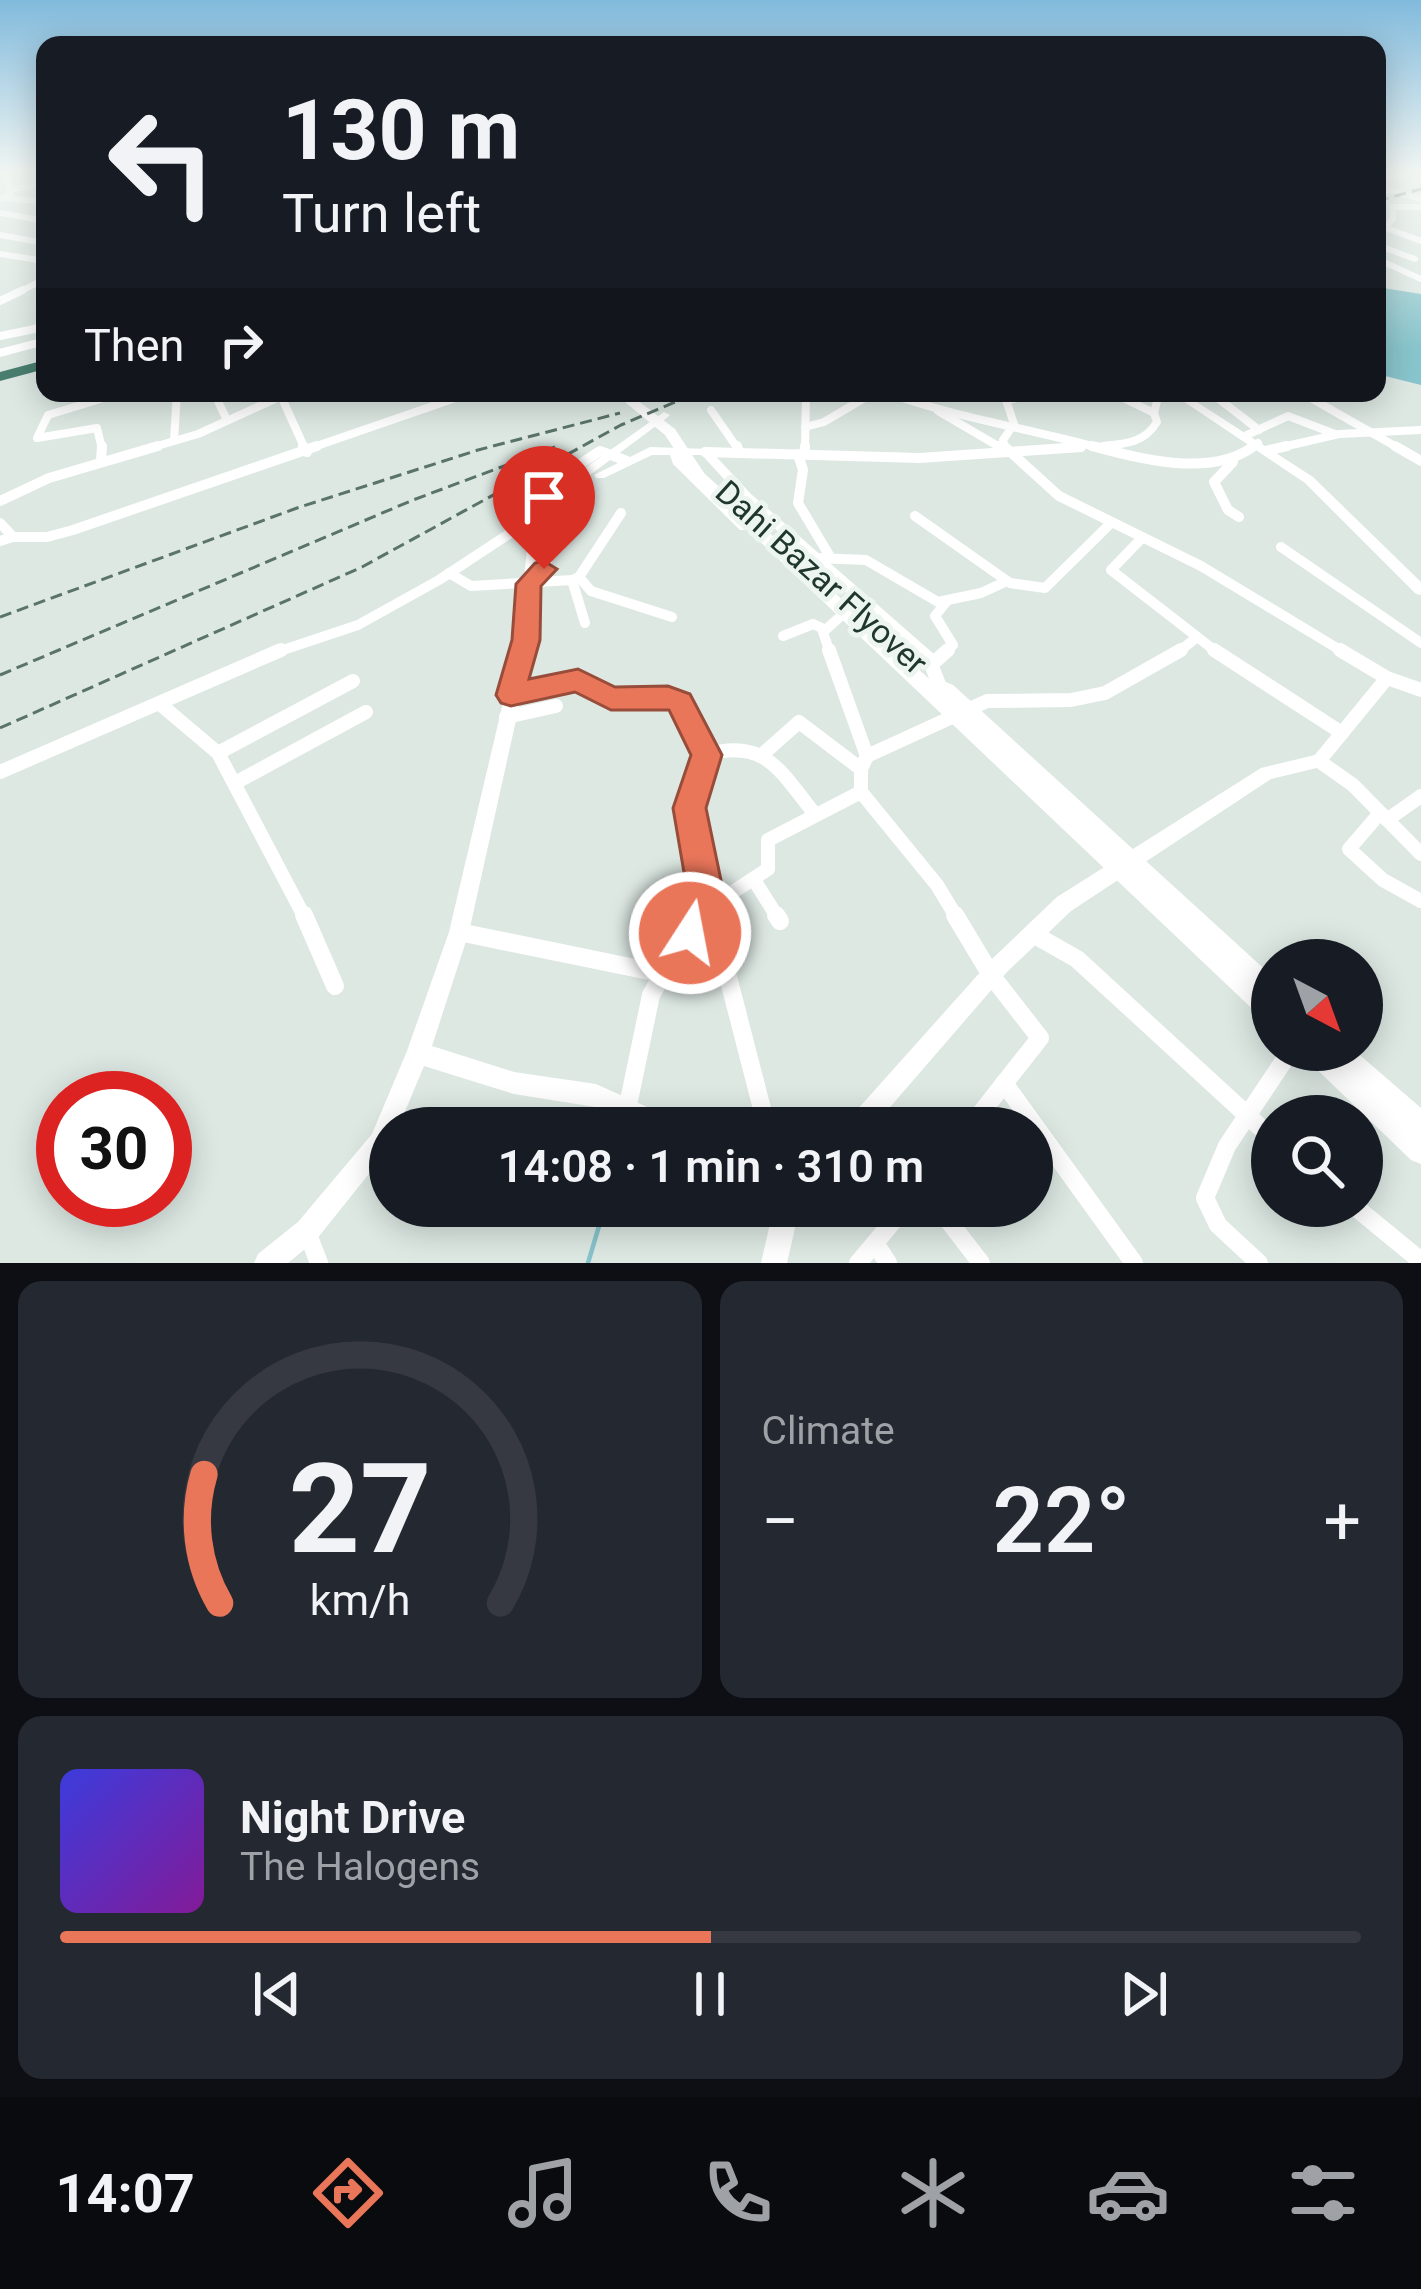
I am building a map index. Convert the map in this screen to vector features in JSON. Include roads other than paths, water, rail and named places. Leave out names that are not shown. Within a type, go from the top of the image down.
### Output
[{"type":"highway","points":[[0,375],[36,365]]},
{"type":"main road","points":[[1,235],[36,241]]},
{"type":"main road","name":"Dahi Bazar Flyover","points":[[634,402],[660,418]]},
{"type":"main road","name":"Dahi Bazar Flyover","points":[[642,402],[670,431],[699,476],[924,673],[1126,866]]},
{"type":"main road","points":[[1126,866],[1251,976]]},
{"type":"main road","points":[[1126,866],[1251,989]]},
{"type":"main road","points":[[1337,1071],[1421,1150]]},
{"type":"main road","points":[[1358,1071],[1421,1127]]},
{"type":"street","points":[[1388,231],[1421,241]]},
{"type":"street","points":[[1386,248],[1415,259]]},
{"type":"street","points":[[0,254],[36,260]]},
{"type":"street","points":[[0,267],[20,258]]},
{"type":"street","points":[[1386,263],[1421,279]]},
{"type":"street","points":[[0,301],[36,288]]},
{"type":"street","points":[[0,336],[36,327]]},
{"type":"street","points":[[0,353],[36,330]]},
{"type":"street","points":[[92,402],[48,416],[38,438],[97,428],[101,461]]},
{"type":"street","points":[[174,440],[176,402]]},
{"type":"street","points":[[218,402],[227,420]]},
{"type":"street","points":[[0,501],[49,478],[174,440],[266,402]]},
{"type":"street","points":[[286,402],[307,452]]},
{"type":"street","points":[[0,541],[74,530],[445,402]]},
{"type":"street","points":[[806,402],[802,470],[794,482],[794,495],[823,556]]},
{"type":"street","points":[[805,427],[824,422],[858,402]]},
{"type":"street","points":[[916,402],[1143,460],[1233,462]]},
{"type":"street","points":[[1006,402],[1014,424]]},
{"type":"street","points":[[1126,402],[1154,413]]},
{"type":"street","points":[[529,578],[544,569],[549,520],[560,505],[650,451],[920,458],[1142,442],[1157,422],[1157,402]]},
{"type":"street","points":[[1192,402],[1258,440],[1309,480],[1421,590]]},
{"type":"street","points":[[1223,402],[1258,440]]},
{"type":"street","points":[[1318,402],[1421,461]]},
{"type":"street","points":[[931,407],[1005,451],[1059,496],[1256,597],[1387,678],[1421,690]]},
{"type":"street","points":[[711,410],[740,452]]},
{"type":"street","points":[[1239,517],[1228,510],[1214,482],[1258,440],[1288,416],[1336,434]]},
{"type":"street","points":[[268,1263],[307,1231],[380,1142],[418,1053],[459,932],[526,640],[537,519],[544,506],[660,418]]},
{"type":"street","points":[[1005,451],[1004,440],[1014,424]]},
{"type":"street","points":[[1258,440],[1421,430]]},
{"type":"street","points":[[0,772],[305,639],[334,636],[449,573],[512,532],[517,511],[537,490],[600,451],[627,461]]},
{"type":"street","points":[[705,452],[747,497],[823,556],[924,673]]},
{"type":"street","points":[[676,454],[701,486],[896,667],[924,673]]},
{"type":"street","points":[[585,623],[576,578],[589,551],[614,529],[622,514]]},
{"type":"street","points":[[915,515],[1007,581],[1045,588],[1111,523]]},
{"type":"street","points":[[0,523],[14,537]]},
{"type":"street","points":[[1142,538],[1111,570],[1196,638],[1342,733]]},
{"type":"street","points":[[1281,547],[1421,644]]},
{"type":"street","points":[[823,556],[861,558],[893,571],[938,602],[1007,581]]},
{"type":"street","points":[[449,573],[471,586],[576,578],[591,591],[672,617]]},
{"type":"street","points":[[924,673],[953,645],[935,616],[947,601]]},
{"type":"street","points":[[824,629],[841,616]]},
{"type":"street","points":[[783,636],[813,624],[824,629],[864,762],[861,792],[937,885],[991,975],[1040,1038],[985,1107]]},
{"type":"street","points":[[864,762],[960,711],[1022,695],[1069,700],[1102,694],[1158,668],[1196,638]]},
{"type":"street","points":[[875,1107],[991,975],[1064,904],[1267,773],[1319,761],[1387,678]]},
{"type":"street","points":[[511,695],[578,680],[611,699],[680,702],[706,755],[690,808],[762,1107]]},
{"type":"street","points":[[218,753],[353,681]]},
{"type":"street","points":[[160,704],[218,753],[335,986]]},
{"type":"street","points":[[506,718],[556,706]]},
{"type":"street","points":[[236,783],[366,712]]},
{"type":"street","points":[[764,753],[799,722],[864,762]]},
{"type":"street","points":[[706,755],[732,744],[764,753],[814,813]]},
{"type":"street","points":[[1319,761],[1353,785],[1421,854]]},
{"type":"street","points":[[628,1107],[651,994],[708,898],[754,880],[768,869],[768,840],[861,792]]},
{"type":"street","points":[[1421,796],[1384,817],[1349,849],[1383,880],[1421,901]]},
{"type":"street","points":[[754,880],[780,921]]},
{"type":"street","points":[[459,932],[664,974]]},
{"type":"street","points":[[1033,934],[1077,959],[1251,1120]]},
{"type":"street","points":[[418,1053],[514,1082],[596,1096],[620,1107]]},
{"type":"street","points":[[1259,1263],[1211,1215],[1204,1198],[1209,1179],[1277,1071]]},
{"type":"street","points":[[1004,1083],[1134,1263]]},
{"type":"street","points":[[774,1263],[779,1227]]},
{"type":"street","points":[[858,1263],[888,1227]]},
{"type":"street","points":[[953,1227],[981,1263]]},
{"type":"street","points":[[1380,1227],[1421,1261]]},
{"type":"street","points":[[307,1231],[319,1263]]},
{"type":"street","points":[[875,1243],[888,1263]]},
{"type":"water","points":[[1386,288],[1421,294],[1421,385],[1386,376]]},
{"type":"waterway","points":[[588,1263],[599,1227]]},
{"type":"railway","points":[[0,728],[362,567],[621,425],[675,402]]},
{"type":"railway","points":[[0,617],[297,508],[478,450],[620,413]]},
{"type":"railway","points":[[0,675],[413,500],[555,447]]}]
